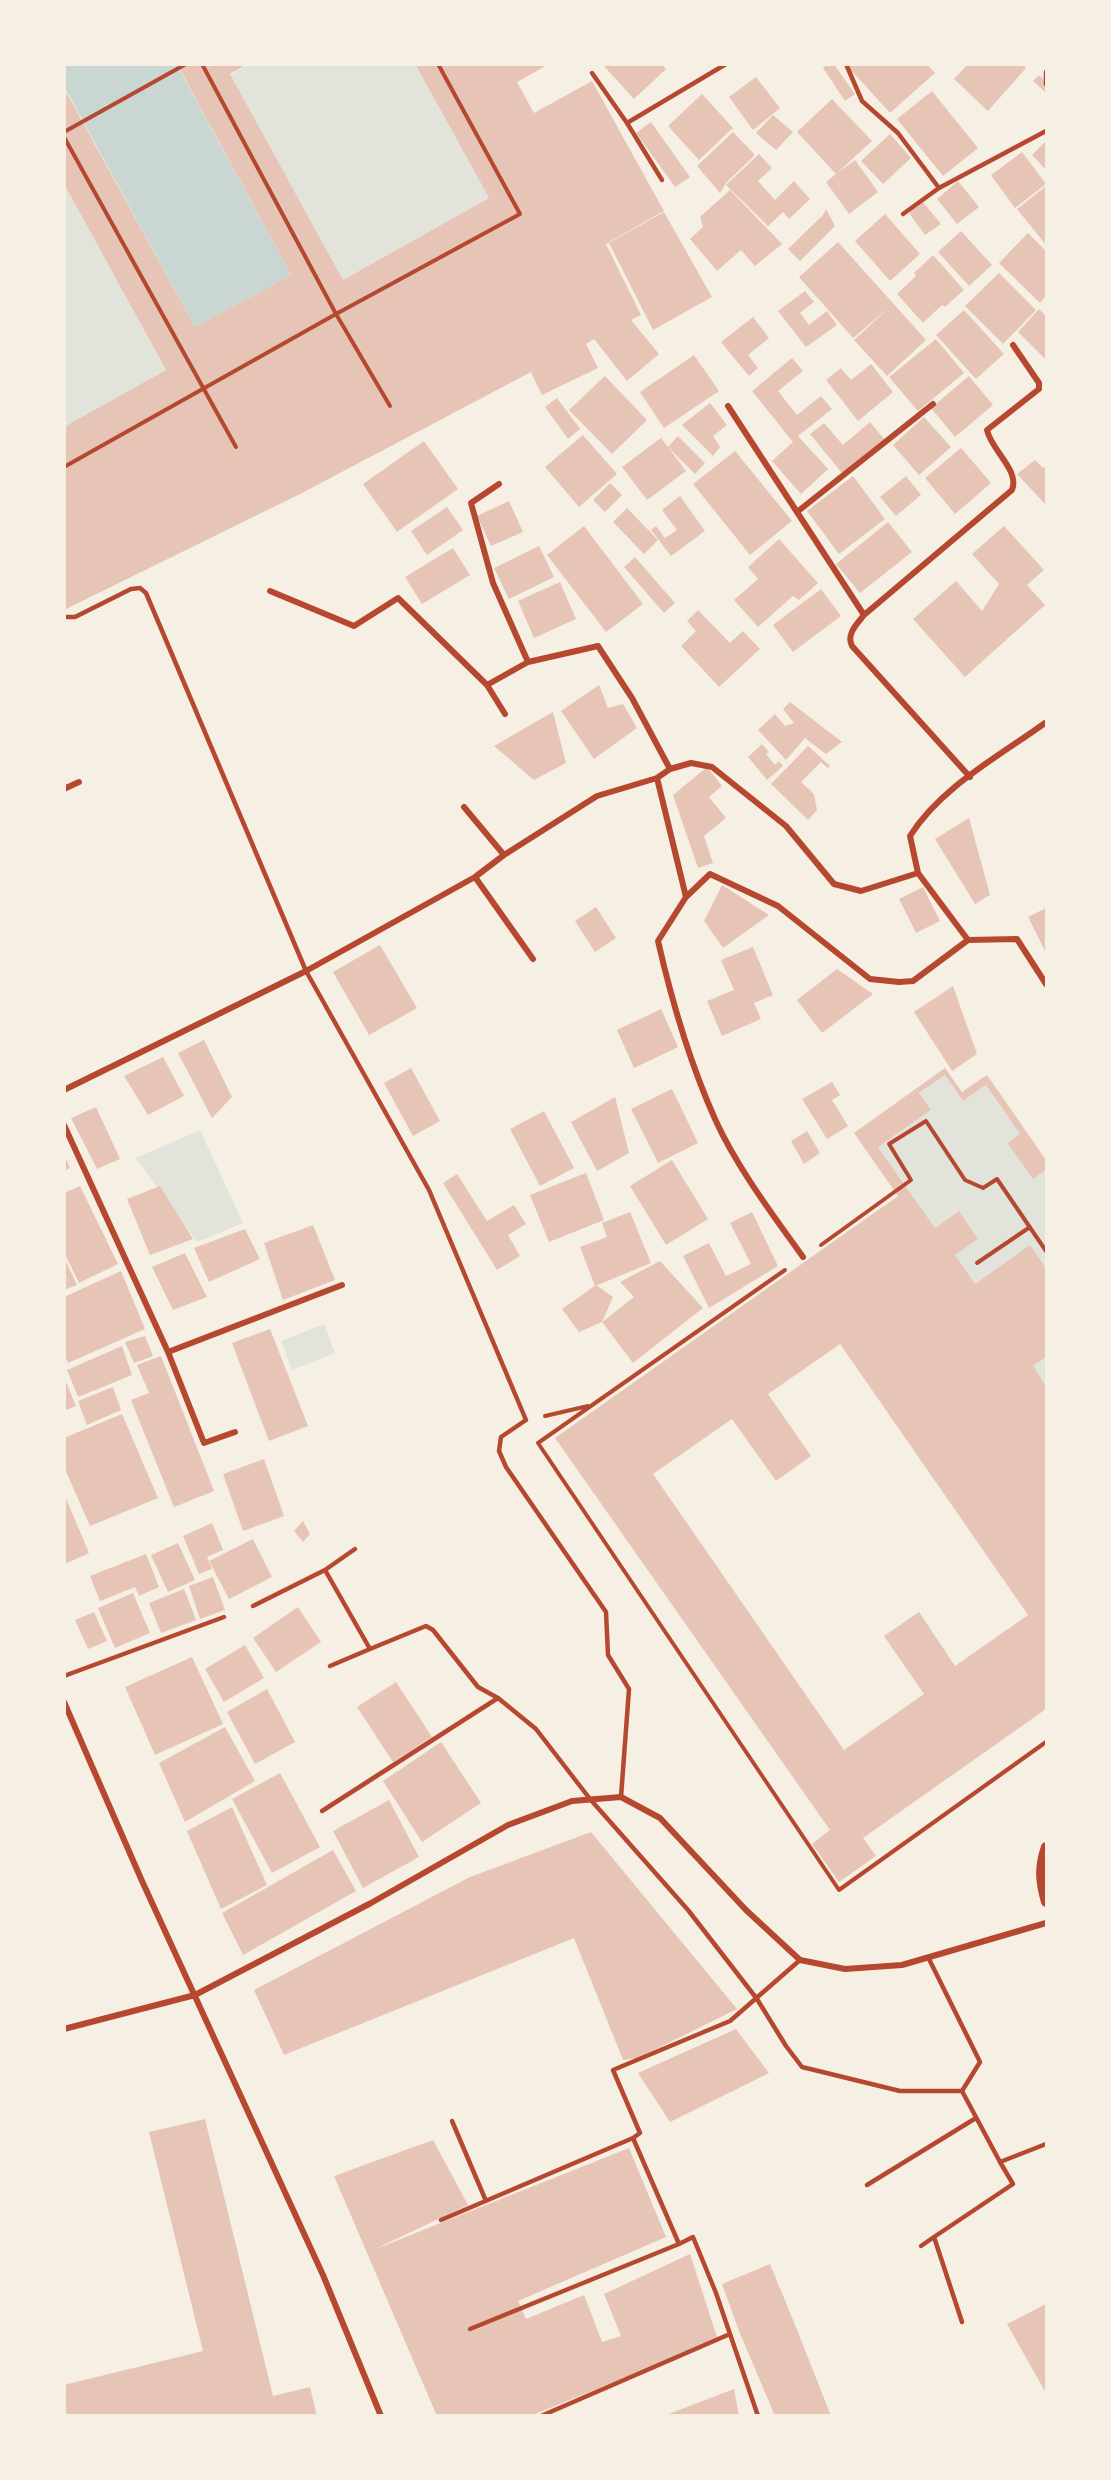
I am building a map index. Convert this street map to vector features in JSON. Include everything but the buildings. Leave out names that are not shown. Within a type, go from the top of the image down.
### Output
[{"type":"street","points":[[970,777],[849,641],[850,633],[864,615],[1012,490],[1015,484],[1012,474],[989,439],[987,430],[1039,389],[1039,383],[1013,345]]},
{"type":"street","points":[[797,512],[933,404]]},
{"type":"street","points":[[728,406],[864,615]]},
{"type":"street","points":[[499,484],[471,503],[493,583],[528,662]]},
{"type":"street","points":[[270,591],[354,626],[398,598],[487,685],[505,714]]},
{"type":"street","points":[[487,685],[528,662],[598,646],[633,698],[670,769]]},
{"type":"street","points":[[968,940],[918,873],[910,836],[922,817],[970,777],[1045,723]]},
{"type":"street","points":[[64,1090],[306,971],[475,877],[504,855],[597,796],[657,778],[670,769],[691,763],[712,767],[786,826],[834,884],[861,891],[918,873]]},
{"type":"street","points":[[657,778],[686,897]]},
{"type":"street","points":[[64,789],[79,782]]},
{"type":"street","points":[[464,807],[504,855]]},
{"type":"street","points":[[803,1257],[765,1203],[716,1121],[685,1044],[674,1010],[658,941],[686,897],[710,874],[778,906],[870,979],[913,981],[968,940],[1017,939],[1047,984]]},
{"type":"street","points":[[475,877],[533,959]]},
{"type":"street","points":[[64,1125],[168,1352],[204,1443],[235,1432]]},
{"type":"street","points":[[168,1352],[342,1285]]},
{"type":"street","points":[[64,1702],[142,1881],[323,2275],[381,2415]]},
{"type":"street","points":[[64,2029],[195,1995],[371,1903],[507,1825],[572,1801],[590,1799],[621,1797],[660,1818],[746,1910],[800,1960],[845,1969],[902,1965],[1047,1923]]},
{"type":"street","points":[[1047,1847],[1041,1864],[1040,1882],[1047,1902]]},
{"type":"lane","points":[[627,123],[726,64]]},
{"type":"lane","points":[[846,64],[862,101],[898,133],[939,188]]},
{"type":"lane","points":[[1047,72],[1047,84]]},
{"type":"lane","points":[[592,73],[627,123],[662,180]]},
{"type":"lane","points":[[903,214],[939,188],[1047,131]]},
{"type":"lane","points":[[64,617],[75,617],[131,588],[140,588],[146,593],[306,971],[429,1190],[526,1420],[501,1437],[499,1451],[506,1467],[606,1612],[608,1655],[629,1689],[621,1797]]},
{"type":"lane","points":[[253,1606],[325,1570],[355,1549]]},
{"type":"lane","points":[[325,1570],[370,1649]]},
{"type":"lane","points":[[64,1676],[224,1617]]},
{"type":"lane","points":[[330,1666],[426,1626],[434,1630],[478,1687],[498,1698],[536,1729],[590,1799],[688,1910],[757,1999],[802,2067],[900,2091],[962,2091]]},
{"type":"lane","points":[[322,1811],[498,1698]]},
{"type":"lane","points":[[929,1959],[981,2062],[962,2091]]},
{"type":"lane","points":[[441,2220],[640,2133],[613,2070],[730,2021],[800,1960]]},
{"type":"lane","points":[[921,2246],[1013,2184],[962,2091]]},
{"type":"lane","points":[[867,2185],[976,2118]]},
{"type":"lane","points":[[452,2121],[486,2201]]},
{"type":"lane","points":[[633,2138],[679,2244]]},
{"type":"lane","points":[[1000,2162],[1047,2144]]},
{"type":"lane","points":[[470,2329],[693,2237],[758,2415]]},
{"type":"lane","points":[[934,2237],[962,2322]]},
{"type":"lane","points":[[541,2415],[730,2334]]},
{"type":"path","points":[[64,132],[186,64]]},
{"type":"path","points":[[202,64],[336,314],[390,406]]},
{"type":"path","points":[[64,467],[336,314],[520,214],[438,64]]},
{"type":"path","points":[[64,138],[236,447]]},
{"type":"path","points":[[1047,1251],[997,1179],[983,1188],[965,1180],[926,1121],[889,1144],[911,1180],[538,1443],[839,1890],[1047,1742]]},
{"type":"path","points":[[976,1263],[1030,1227]]},
{"type":"path","points":[[526,1420],[591,1406]]},
{"type":"shaded area","points":[[64,65],[177,65],[291,275],[195,327],[65,88]]},
{"type":"shaded area","points":[[248,65],[415,65],[489,198],[343,280],[230,75]]},
{"type":"shaded area","points":[[64,184],[166,370],[65,427],[64,427]]},
{"type":"shaded area","points":[[945,1075],[963,1101],[986,1085],[1020,1134],[1007,1143],[1033,1179],[1046,1170],[1046,1268],[1030,1245],[975,1284],[955,1255],[978,1239],[958,1212],[935,1228],[878,1147],[931,1110],[919,1093]]},
{"type":"shaded area","points":[[200,1130],[243,1223],[197,1242],[136,1158]]},
{"type":"shaded area","points":[[324,1324],[335,1353],[292,1370],[281,1341]]},
{"type":"shaded area","points":[[1046,1357],[1046,1386],[1033,1366]]}]
